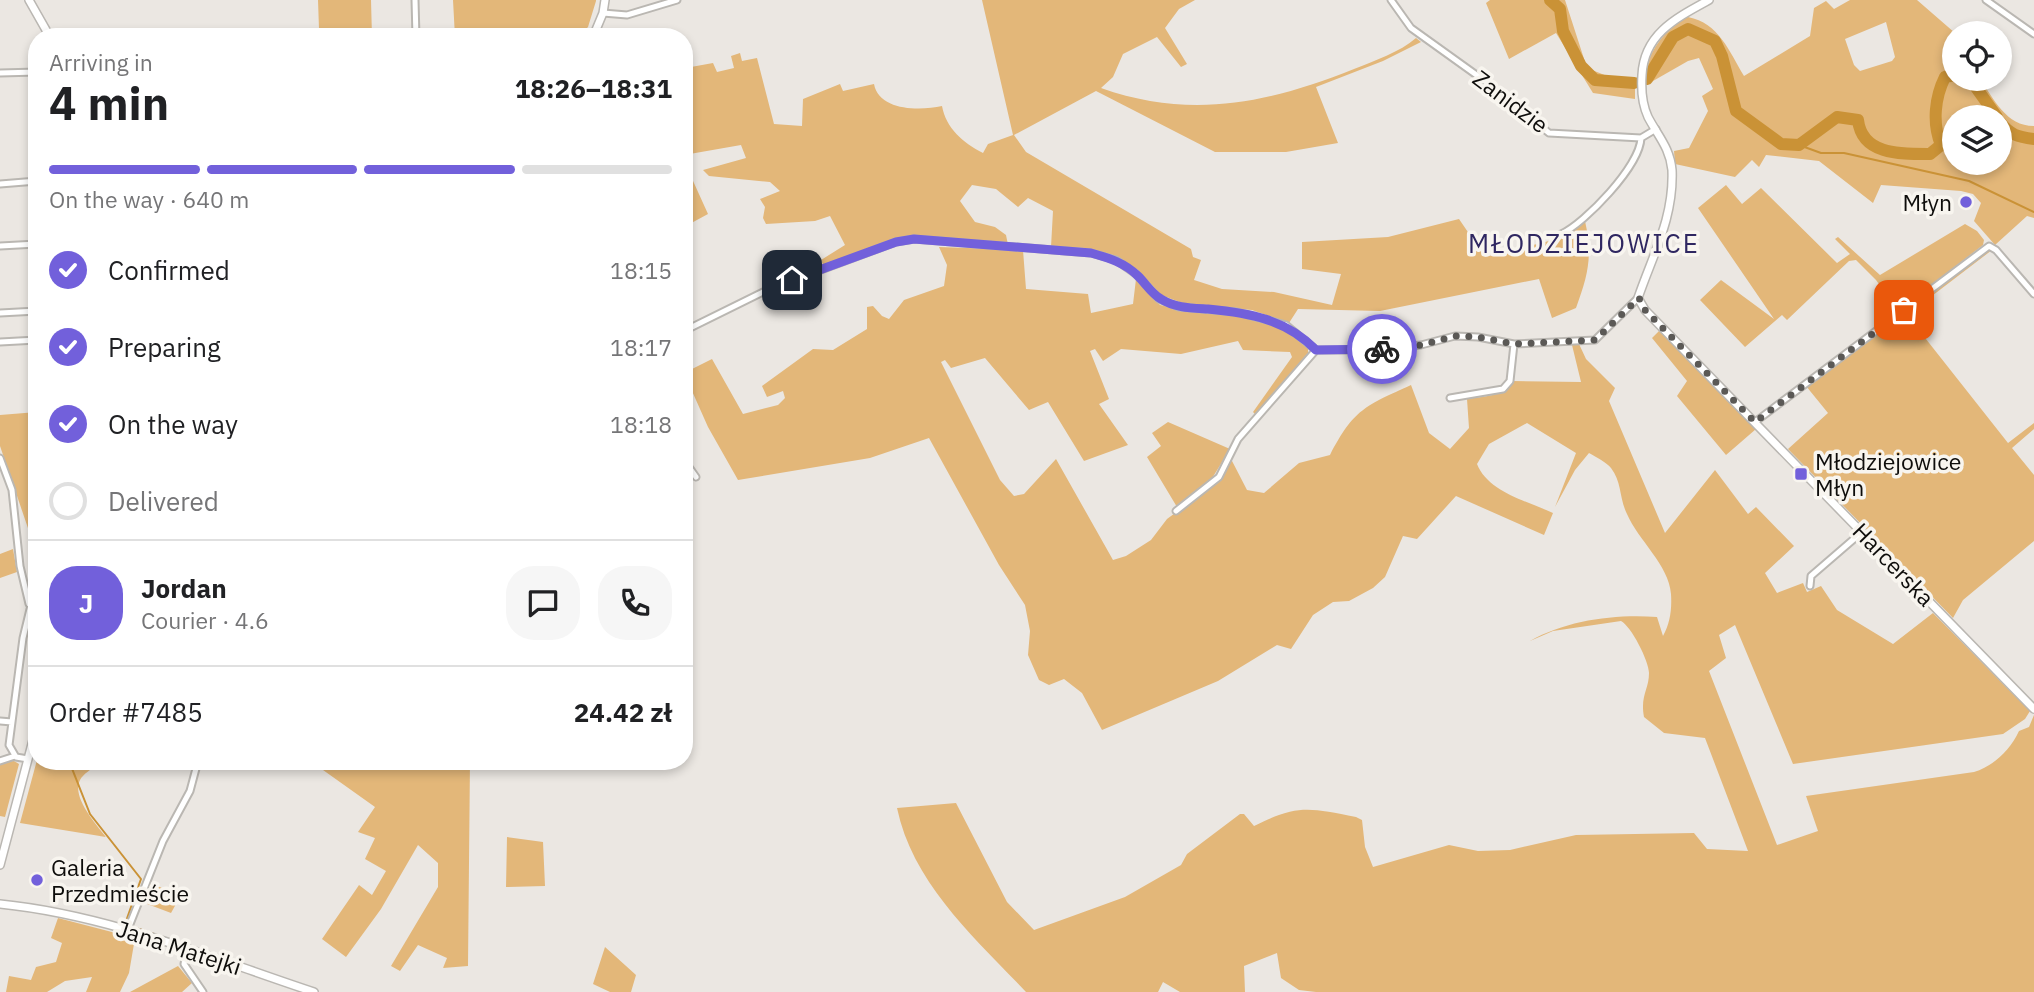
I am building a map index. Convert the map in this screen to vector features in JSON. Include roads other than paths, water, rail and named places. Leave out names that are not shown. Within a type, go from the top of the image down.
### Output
[{"type":"street","points":[[29,0],[45,28]]},
{"type":"street","points":[[415,0],[416,28]]},
{"type":"street","points":[[597,28],[605,0]]},
{"type":"street","points":[[603,13],[627,15],[677,0]]},
{"type":"street","name":"Zanidzie","points":[[1391,0],[1411,28],[1489,84],[1549,133],[1641,138]]},
{"type":"street","points":[[693,326],[766,290],[896,242],[914,239],[1116,260],[1136,274],[1159,299],[1179,307],[1237,312],[1277,322],[1286,325],[1316,350],[1396,348],[1455,336],[1514,344],[1595,340],[1639,298],[1663,236],[1672,193],[1668,150],[1644,106],[1641,87],[1645,55],[1662,29],[1709,0]]},
{"type":"street","points":[[1986,0],[2034,34]]},
{"type":"street","points":[[0,73],[28,72]]},
{"type":"street","points":[[1561,234],[1583,220],[1625,173],[1641,138],[1656,129]]},
{"type":"street","points":[[0,184],[28,182]]},
{"type":"street","points":[[0,246],[28,244]]},
{"type":"street","points":[[1755,422],[1989,246],[1996,250],[2034,294]]},
{"type":"street","name":"Harcerska","points":[[1639,298],[1645,310],[2034,709]]},
{"type":"street","points":[[0,313],[28,311]]},
{"type":"street","points":[[0,342],[28,340]]},
{"type":"street","points":[[1450,398],[1503,389],[1510,381],[1514,344]]},
{"type":"street","points":[[1176,511],[1219,477],[1238,439],[1316,350]]},
{"type":"street","points":[[0,458],[12,490],[19,566],[28,600]]},
{"type":"street","points":[[693,473],[696,477]]},
{"type":"street","points":[[1810,586],[1811,576],[1862,532]]},
{"type":"street","points":[[15,756],[9,746],[28,616]]},
{"type":"street","points":[[0,721],[12,722]]},
{"type":"street","points":[[0,761],[15,756],[28,759],[4,832],[0,865]]},
{"type":"street","points":[[128,929],[163,841],[190,791],[196,770]]},
{"type":"street","name":"Jana Matejki","points":[[0,904],[71,915],[128,929],[314,992]]},
{"type":"street","points":[[187,949],[184,964],[203,992]]},
{"type":"waterway","points":[[1550,0],[1560,9],[1563,31],[1581,66],[1595,80],[1634,83]]},
{"type":"waterway","points":[[1647,79],[1673,37],[1688,29],[1715,41],[1722,56],[1736,111],[1781,144],[1799,145],[1837,117],[1858,120],[1861,132],[1875,146],[1907,154],[1930,154],[1941,145],[1936,110],[1942,85]]},
{"type":"waterway","points":[[1979,91],[1988,105]]},
{"type":"waterway","points":[[2012,133],[2034,139]]},
{"type":"waterway","points":[[1799,145],[1821,153],[1844,153],[1969,181],[2034,212]]},
{"type":"waterway","points":[[73,770],[90,814],[141,879],[125,924]]},
{"type":"waterway","points":[[133,927],[160,936]]},
{"type":"place","name":"Młyn","points":[[1966,202]]},
{"type":"place","name":"Młodziejowice Młyn","points":[[1801,474]]},
{"type":"place","name":"Galeria Przedmieście","points":[[37,880]]},
{"type":"district","name":"MŁODZIEJOWICE","points":[[1584,243]]}]
